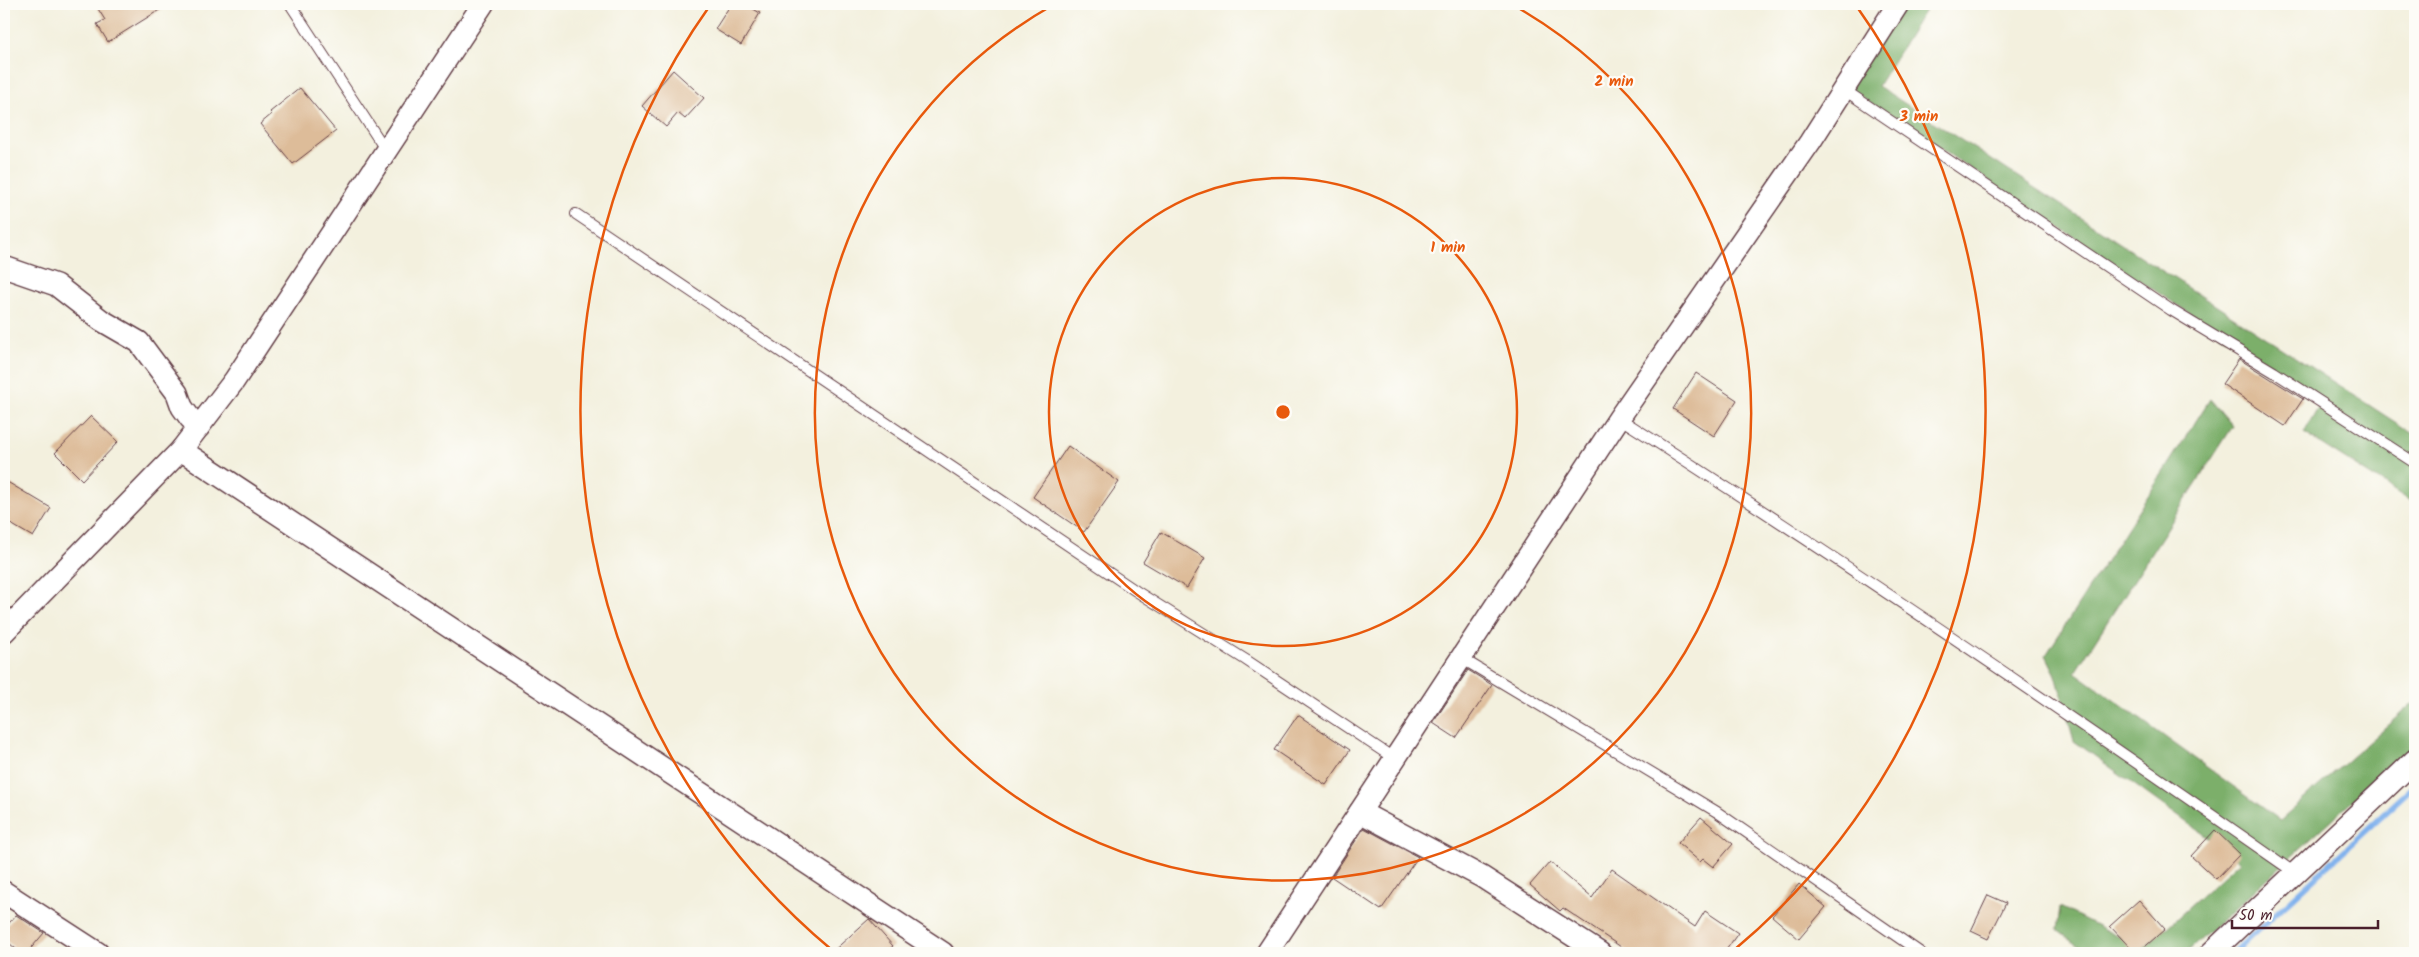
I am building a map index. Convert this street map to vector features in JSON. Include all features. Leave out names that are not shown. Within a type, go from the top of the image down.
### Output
[{"type":"street","points":[[4,632],[181,450],[199,427],[234,381],[483,4]]},
{"type":"street","points":[[1266,953],[1619,418],[1810,142],[1898,4]]},
{"type":"street","points":[[4,267],[56,285],[101,320],[139,342],[177,392],[182,408],[199,427]]},
{"type":"street","points":[[181,450],[943,953]]},
{"type":"street","points":[[2211,953],[2415,760]]},
{"type":"street","points":[[1360,812],[1482,877],[1600,953]]},
{"type":"street","points":[[4,892],[98,953]]},
{"type":"lane","points":[[290,4],[386,149]]},
{"type":"lane","points":[[1843,89],[2171,310],[2274,372],[2415,463]]},
{"type":"lane","points":[[576,214],[1136,591],[1246,660],[1395,759]]},
{"type":"lane","points":[[1619,418],[1770,514],[2076,720],[2295,873]]},
{"type":"lane","points":[[1462,658],[1717,812],[1921,953]]},
{"type":"green space","points":[[1902,4],[1929,4],[1878,86],[2415,435],[2415,504],[2304,433],[2322,401],[1847,87]]},
{"type":"green space","points":[[2210,399],[2233,426],[2075,672],[2280,820],[2415,701],[2415,744],[2186,953],[2089,953],[2057,930],[2060,907],[2143,949],[2240,861],[2074,741],[2056,675],[2046,655]]},
{"type":"building","points":[[95,4],[169,4],[108,42],[97,24],[105,20]]},
{"type":"building","points":[[731,4],[745,4],[760,13],[741,45],[715,29]]},
{"type":"building","points":[[673,70],[704,98],[685,119],[678,113],[666,127],[642,106]]},
{"type":"building","points":[[300,88],[336,131],[293,164],[260,124],[272,114],[270,112]]},
{"type":"building","points":[[2239,359],[2303,399],[2285,426],[2222,384]]},
{"type":"building","points":[[1696,373],[1737,400],[1714,436],[1673,409]]},
{"type":"building","points":[[91,416],[118,442],[82,480],[55,453]]},
{"type":"building","points":[[1068,446],[1119,482],[1084,532],[1033,497]]},
{"type":"building","points":[[4,480],[51,508],[33,537],[4,520]]},
{"type":"building","points":[[1161,532],[1205,558],[1187,588],[1143,562]]},
{"type":"building","points":[[1468,670],[1492,685],[1456,738],[1433,723]]},
{"type":"building","points":[[1298,715],[1350,750],[1326,785],[1274,750]]},
{"type":"building","points":[[1701,817],[1733,844],[1713,867],[1703,859],[1700,862],[1678,843]]},
{"type":"building","points":[[1364,828],[1418,857],[1381,910],[1332,877]]},
{"type":"building","points":[[2215,830],[2240,854],[2216,879],[2191,856]]},
{"type":"building","points":[[1550,862],[1592,898],[1612,869],[1695,927],[1705,911],[1738,933],[1724,953],[1630,953],[1563,908],[1560,911],[1530,885]]},
{"type":"building","points":[[1799,884],[1826,907],[1799,939],[1772,916]]},
{"type":"building","points":[[1988,895],[2006,903],[1988,939],[1971,931]]},
{"type":"building","points":[[2139,900],[2165,929],[2138,953],[2135,953],[2110,926]]},
{"type":"building","points":[[16,915],[44,933],[27,953],[21,953],[4,939],[4,929]]},
{"type":"building","points":[[869,919],[893,946],[885,953],[831,953]]},
{"type":"waterway","points":[[2233,953],[2415,785]]}]
